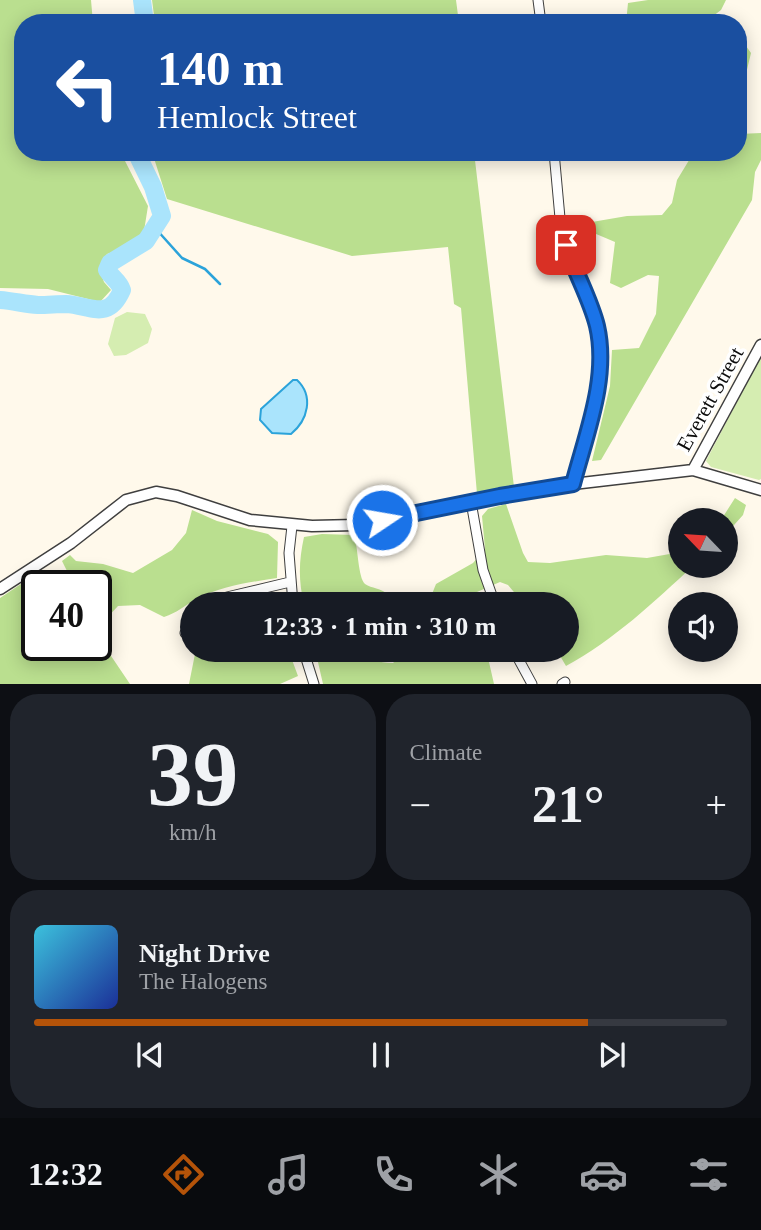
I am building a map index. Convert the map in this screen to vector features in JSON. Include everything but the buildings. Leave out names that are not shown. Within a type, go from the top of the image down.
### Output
[{"type":"street","points":[[555,161],[561,229],[597,327],[601,361],[593,407],[573,484]]},
{"type":"street","name":"Everett Street","points":[[693,470],[761,345]]},
{"type":"street","points":[[0,589],[71,543],[126,500],[156,492],[177,496],[250,520],[292,526],[356,526],[573,484],[693,470],[761,490]]},
{"type":"street","points":[[471,502],[483,570],[491,592]]},
{"type":"street","points":[[291,592],[292,526]]},
{"type":"street","points":[[248,592],[290,582]]},
{"type":"street","points":[[307,662],[314,684]]},
{"type":"street","points":[[520,662],[532,684]]},
{"type":"green space","points":[[0,0],[91,0],[92,14],[14,14],[14,161],[125,161],[148,206],[144,231],[125,248],[107,254],[99,268],[104,282],[111,290],[100,302],[48,289],[0,288]]},
{"type":"green space","points":[[152,0],[456,0],[458,14],[154,14]]},
{"type":"green space","points":[[648,0],[726,0],[716,14],[627,14],[628,3]]},
{"type":"green space","points":[[747,47],[751,53],[747,70]]},
{"type":"green space","points":[[761,133],[761,160],[755,172],[752,200],[601,460],[592,461],[610,386],[612,350],[639,348],[656,314],[659,276],[648,275],[621,288],[610,283],[615,242],[582,228],[586,223],[627,216],[662,215],[672,203],[677,180],[689,161],[747,161],[747,134]]},
{"type":"green space","points":[[155,161],[475,161],[514,487],[477,494],[461,308],[454,304],[448,247],[352,256],[167,199]]},
{"type":"green space","points":[[127,312],[145,314],[152,329],[148,343],[126,355],[114,356],[108,344],[115,318]]},
{"type":"green space","points":[[761,356],[759,480],[711,467],[706,461]]},
{"type":"green space","points":[[735,498],[746,505],[738,521],[738,508],[729,508]]},
{"type":"green space","points":[[506,504],[528,562],[550,563],[606,555],[647,558],[668,554],[668,578],[680,578],[617,632],[579,659],[579,592],[514,592],[508,585],[500,582],[477,592],[433,592],[436,584],[473,563],[485,549],[482,516],[488,509]]},
{"type":"green space","points":[[192,510],[217,521],[268,534],[278,542],[277,578],[214,592],[180,592],[180,609],[164,617],[140,605],[118,606],[112,612],[112,570],[66,570],[62,561],[70,555],[76,561],[103,564],[133,573],[172,550],[186,533]]},
{"type":"green space","points":[[322,534],[354,535],[363,581],[368,586],[384,592],[302,592],[300,570],[304,537]]},
{"type":"green space","points":[[21,584],[21,661],[112,661],[112,657],[130,684],[0,684],[0,598]]},
{"type":"green space","points":[[193,662],[293,662],[298,676],[280,684],[189,684]]},
{"type":"green space","points":[[318,662],[489,662],[494,684],[323,684]]},
{"type":"water","points":[[293,380],[297,380],[306,393],[305,415],[291,434],[272,433],[260,420],[261,409]]},
{"type":"waterway","points":[[142,0],[144,14]]},
{"type":"waterway","points":[[0,300],[98,309],[111,306],[122,290],[107,270],[110,263],[146,241],[162,216],[153,187],[140,161]]},
{"type":"waterway","points":[[156,229],[182,258],[205,269],[220,284]]},
{"type":"route","points":[[382,520],[573,484],[593,407],[601,361],[597,327],[566,245]]}]
